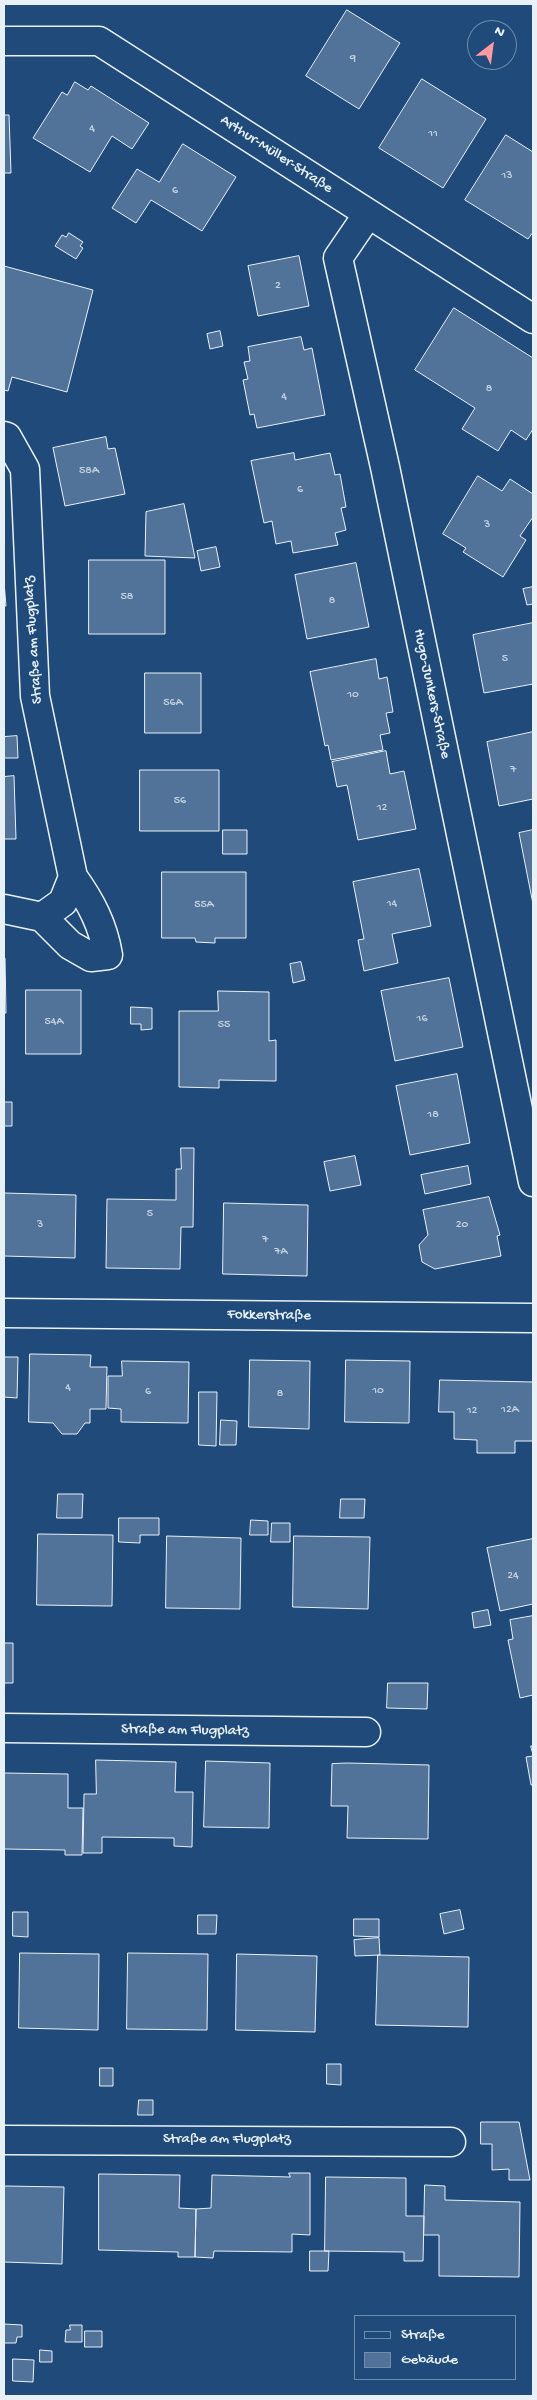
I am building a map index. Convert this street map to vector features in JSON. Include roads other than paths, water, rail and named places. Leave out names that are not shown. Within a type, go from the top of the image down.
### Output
[{"type":"street","name":"Arthur-Müller-Straße","points":[[4,40],[99,41],[533,319]]},
{"type":"street","name":"Hugo-Junkers-Straße","points":[[368,214],[338,258],[385,467],[533,1182]]},
{"type":"street","name":"Straße am Flugplatz","points":[[4,436],[7,437],[24,469],[35,696],[73,877],[88,897],[104,932],[108,955],[91,957],[70,945],[42,917]]},
{"type":"street","points":[[4,909],[42,917],[63,902],[73,877]]},
{"type":"street","name":"Fokkerstraße","points":[[4,1313],[533,1318]]},
{"type":"street","name":"Straße am Flugplatz","points":[[4,1728],[366,1732]]},
{"type":"street","name":"Straße am Flugplatz","points":[[4,2140],[450,2142]]}]
